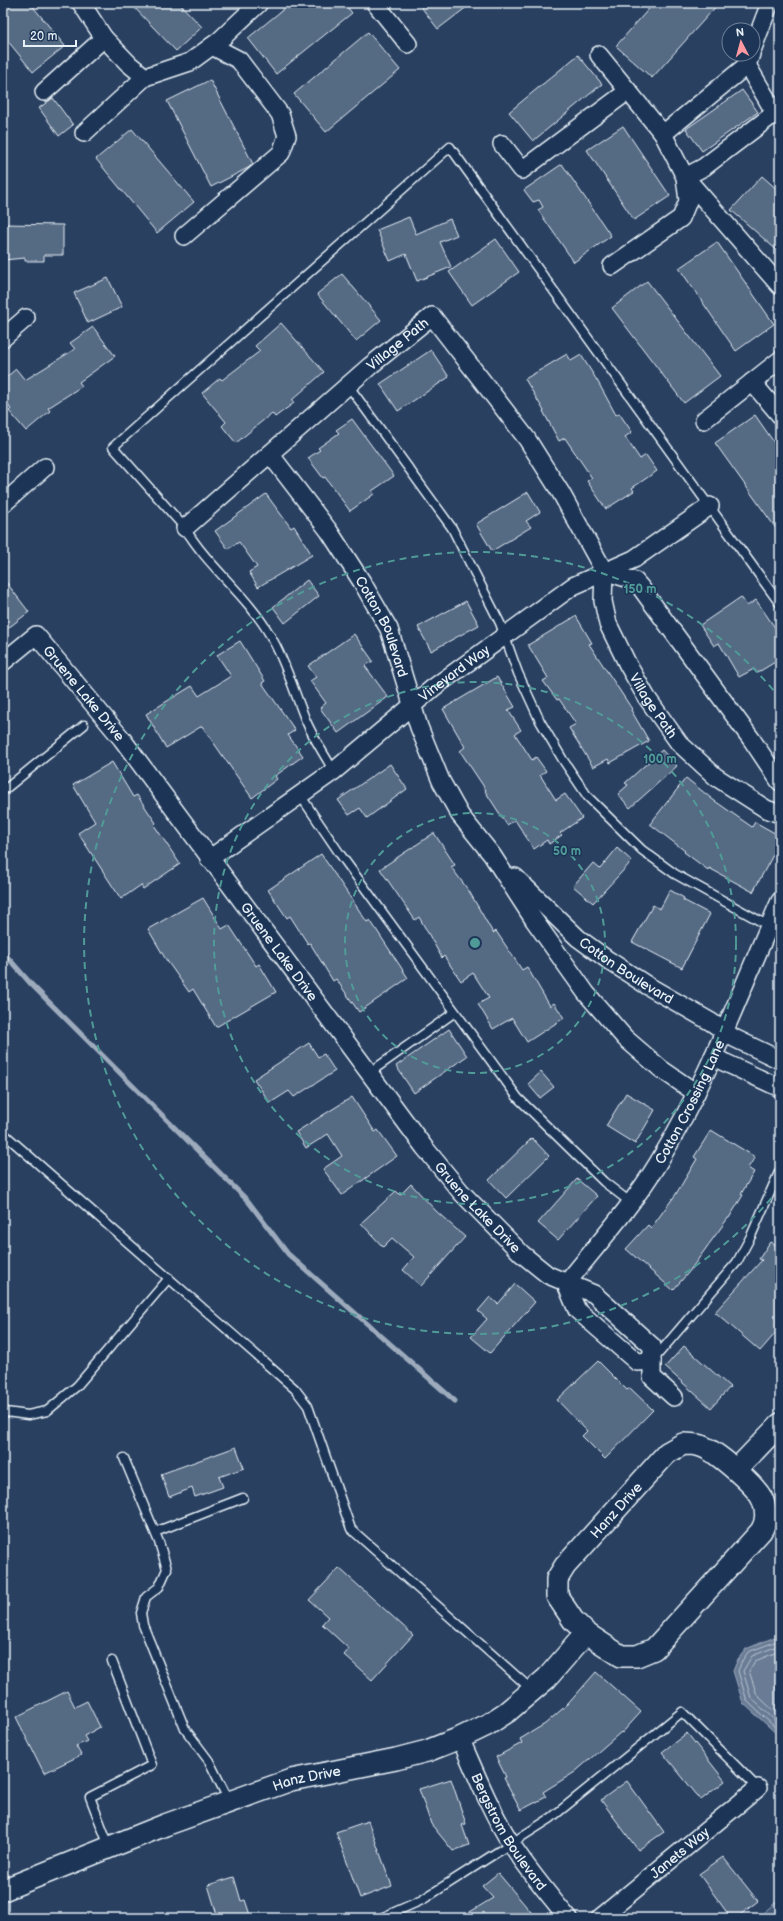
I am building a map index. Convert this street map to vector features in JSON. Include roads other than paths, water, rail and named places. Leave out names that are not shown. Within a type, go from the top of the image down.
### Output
[{"type":"street","points":[[81,3],[104,38],[129,64],[145,77]]},
{"type":"street","points":[[84,134],[145,77],[190,62],[220,40],[258,3]]},
{"type":"street","points":[[375,3],[408,44]]},
{"type":"street","points":[[761,27],[770,3]]},
{"type":"street","points":[[44,92],[104,38]]},
{"type":"street","points":[[184,236],[281,153],[287,136],[280,114],[239,60],[212,46]]},
{"type":"street","points":[[599,56],[662,134],[684,177],[780,286]]},
{"type":"street","points":[[662,134],[746,62]]},
{"type":"street","points":[[684,177],[704,168],[775,113],[750,62]]},
{"type":"street","points":[[502,144],[522,170],[628,91]]},
{"type":"street","points":[[612,266],[681,218],[688,200],[684,177]]},
{"type":"street","name":"Village Path","points":[[185,528],[348,385],[432,316],[527,439],[561,493],[604,572],[604,601],[608,624],[628,665],[647,698],[679,742],[716,777],[766,809],[780,814]]},
{"type":"street","points":[[3,338],[26,318]]},
{"type":"street","points":[[704,420],[780,360]]},
{"type":"street","points":[[752,382],[780,415]]},
{"type":"street","name":"Cotton Boulevard","points":[[270,454],[328,531],[362,582],[389,629],[419,726],[441,781],[460,815],[492,855],[534,920],[586,993],[625,1038],[660,1069],[696,1093]]},
{"type":"street","points":[[3,504],[45,467]]},
{"type":"street","name":"Vineyard Way","points":[[209,859],[334,772],[433,688],[573,586],[634,559],[710,506]]},
{"type":"street","points":[[604,572],[635,581],[641,588],[752,740],[780,782]]},
{"type":"street","name":"Gruene Lake Drive","points":[[3,662],[36,635],[122,739],[209,859],[424,1148],[461,1192],[522,1254],[548,1275],[566,1284],[594,1294],[652,1346],[652,1376],[674,1397]]},
{"type":"street","name":"Cotton Boulevard","points":[[492,855],[578,938],[648,986],[734,1038],[780,1060]]},
{"type":"street","name":"Cotton Crossing Lane","points":[[566,1284],[657,1165],[696,1093],[780,901]]},
{"type":"street","points":[[712,1057],[780,1088]]},
{"type":"street","points":[[566,1284],[577,1310],[637,1362],[652,1360]]},
{"type":"street","points":[[736,1470],[780,1424]]},
{"type":"street","name":"Hanz Drive","points":[[683,1444],[695,1444],[702,1446],[736,1470],[763,1501],[766,1515],[765,1524],[761,1531],[654,1649],[637,1656],[621,1656],[586,1633],[573,1620],[557,1596],[557,1579],[564,1566],[667,1453],[683,1444]]},
{"type":"street","name":"Hanz Drive","points":[[3,1890],[109,1847],[291,1780],[396,1760],[427,1751],[460,1738],[487,1725],[507,1712],[546,1678],[586,1633]]},
{"type":"street","name":"Bergstrom Boulevard","points":[[460,1738],[479,1781],[511,1844],[540,1884],[568,1918]]},
{"type":"street","name":"Janets Way","points":[[600,1918],[758,1788]]},
{"type":"lane","points":[[334,772],[317,743],[306,720],[281,655],[269,633],[256,615],[194,543],[185,528],[113,447],[450,147],[780,604]]},
{"type":"lane","points":[[348,385],[452,528],[476,573],[505,637],[518,673],[540,721],[562,760],[588,797],[648,854],[675,874],[769,926]]},
{"type":"lane","points":[[3,791],[84,725]]},
{"type":"lane","points":[[300,795],[340,854],[518,1098],[604,1182],[630,1202]]},
{"type":"lane","points":[[369,1073],[455,1012]]},
{"type":"lane","points":[[3,1133],[295,1389],[308,1406],[351,1529],[533,1690]]},
{"type":"lane","points":[[652,1360],[737,1262],[751,1236],[780,1170]]},
{"type":"lane","points":[[3,1409],[6,1412],[28,1415],[47,1411],[77,1386],[169,1278]]},
{"type":"lane","points":[[124,1458],[155,1532],[167,1570],[159,1587],[146,1597],[141,1613],[143,1625],[185,1729],[209,1761],[230,1802]]},
{"type":"lane","points":[[155,1532],[242,1498]]},
{"type":"lane","points":[[109,1847],[90,1797],[152,1765],[112,1661]]},
{"type":"lane","points":[[381,1918],[422,1900],[551,1818],[682,1712],[758,1788]]},
{"type":"water","points":[[777,1636],[780,1637],[780,1737],[743,1703],[733,1671],[738,1659],[746,1649]]},
{"type":"waterway","points":[[3,952],[31,984],[248,1201],[288,1254],[455,1401]]}]
